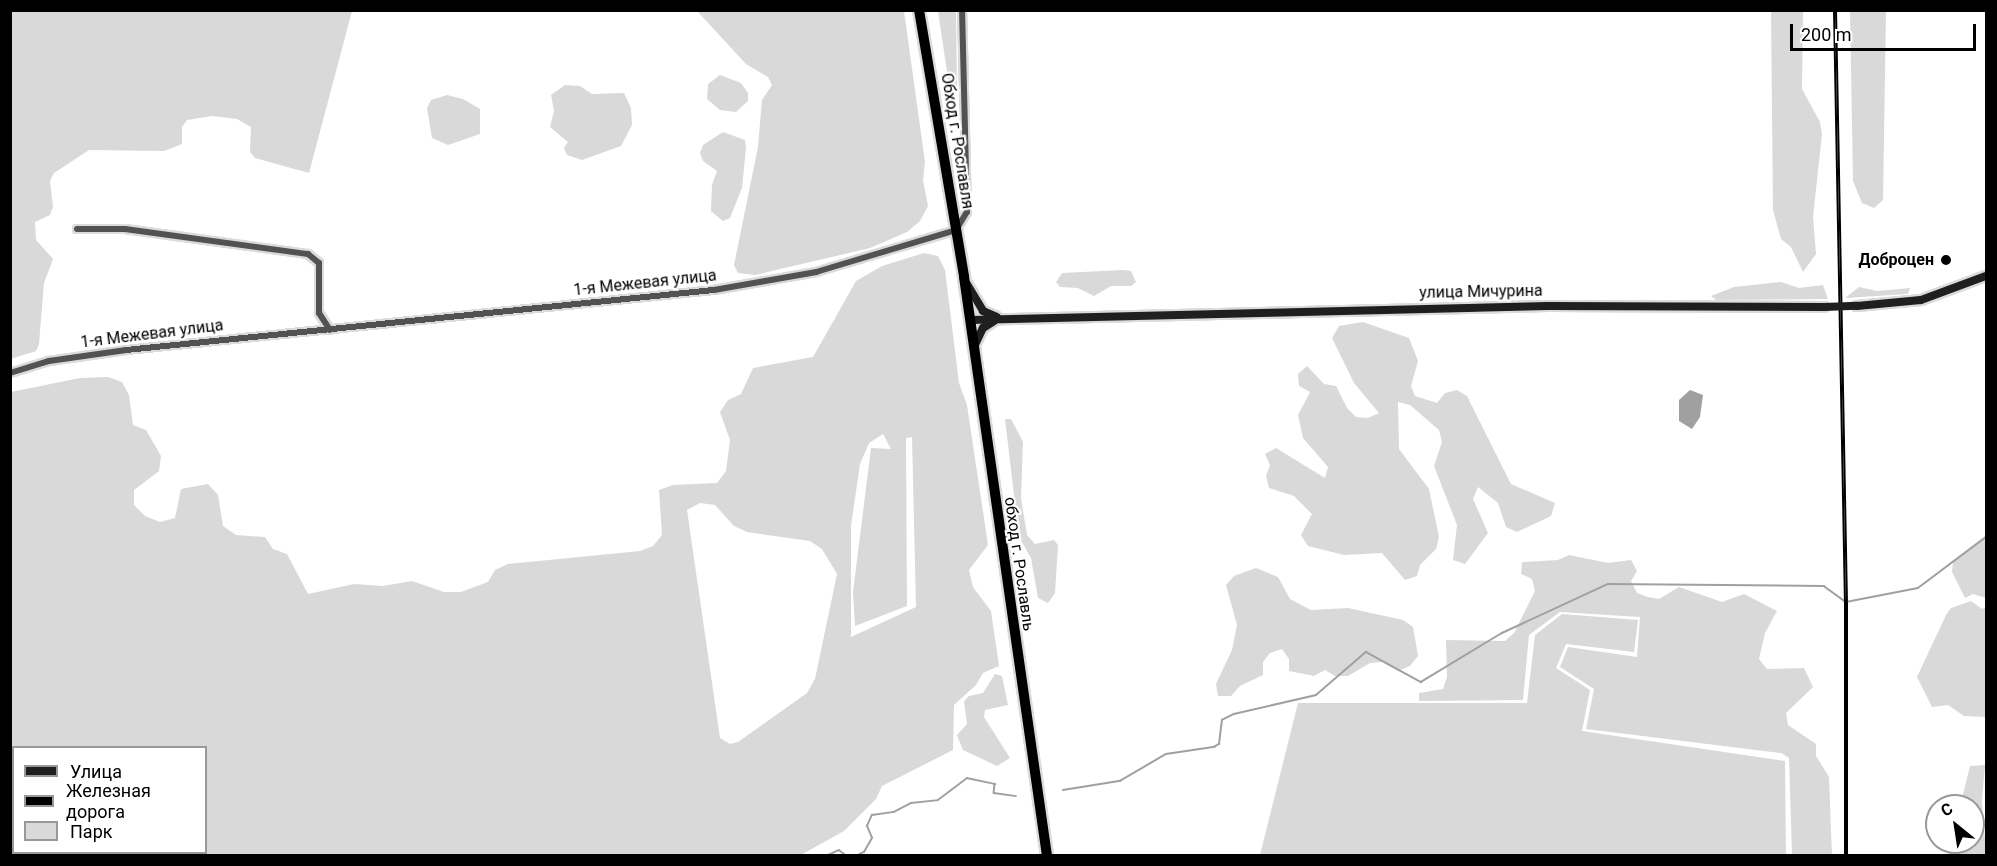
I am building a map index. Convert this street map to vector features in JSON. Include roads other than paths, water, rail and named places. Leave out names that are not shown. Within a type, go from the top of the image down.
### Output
[{"type":"highway","name":"Обход г. Рославля","points":[[919,10],[964,277]]},
{"type":"highway","name":"обход г. Рославль","points":[[964,277],[1047,855]]},
{"type":"main road","name":"улица Мичурина","points":[[971,320],[1613,305],[1857,306],[1921,300],[1986,276]]},
{"type":"main road","points":[[964,277],[983,311],[1000,318]]},
{"type":"main road","points":[[974,347],[983,328],[1000,318]]},
{"type":"street","points":[[956,230],[967,212],[962,10]]},
{"type":"street","points":[[78,229],[125,229],[308,254],[319,263],[319,313],[330,330]]},
{"type":"street","name":"1-я Межевая улица","points":[[10,373],[49,361],[714,290],[816,272],[956,230]]},
{"type":"waterway","points":[[1063,790],[1120,781],[1166,754],[1214,747],[1219,744],[1222,720],[1234,714],[1316,695],[1366,652],[1421,682],[1502,633],[1608,584],[1824,586],[1846,602],[1918,588],[1986,537]]},
{"type":"waterway","points":[[856,856],[864,852],[872,838],[867,826],[872,815],[894,812],[911,803],[938,800],[967,778],[995,784],[994,793],[1016,796]]},
{"type":"waterway","points":[[826,856],[839,850],[847,856]]},
{"type":"railway","points":[[1835,10],[1846,602],[1846,856]]},
{"type":"place","name":"Доброцен","points":[[1946,260]]}]
